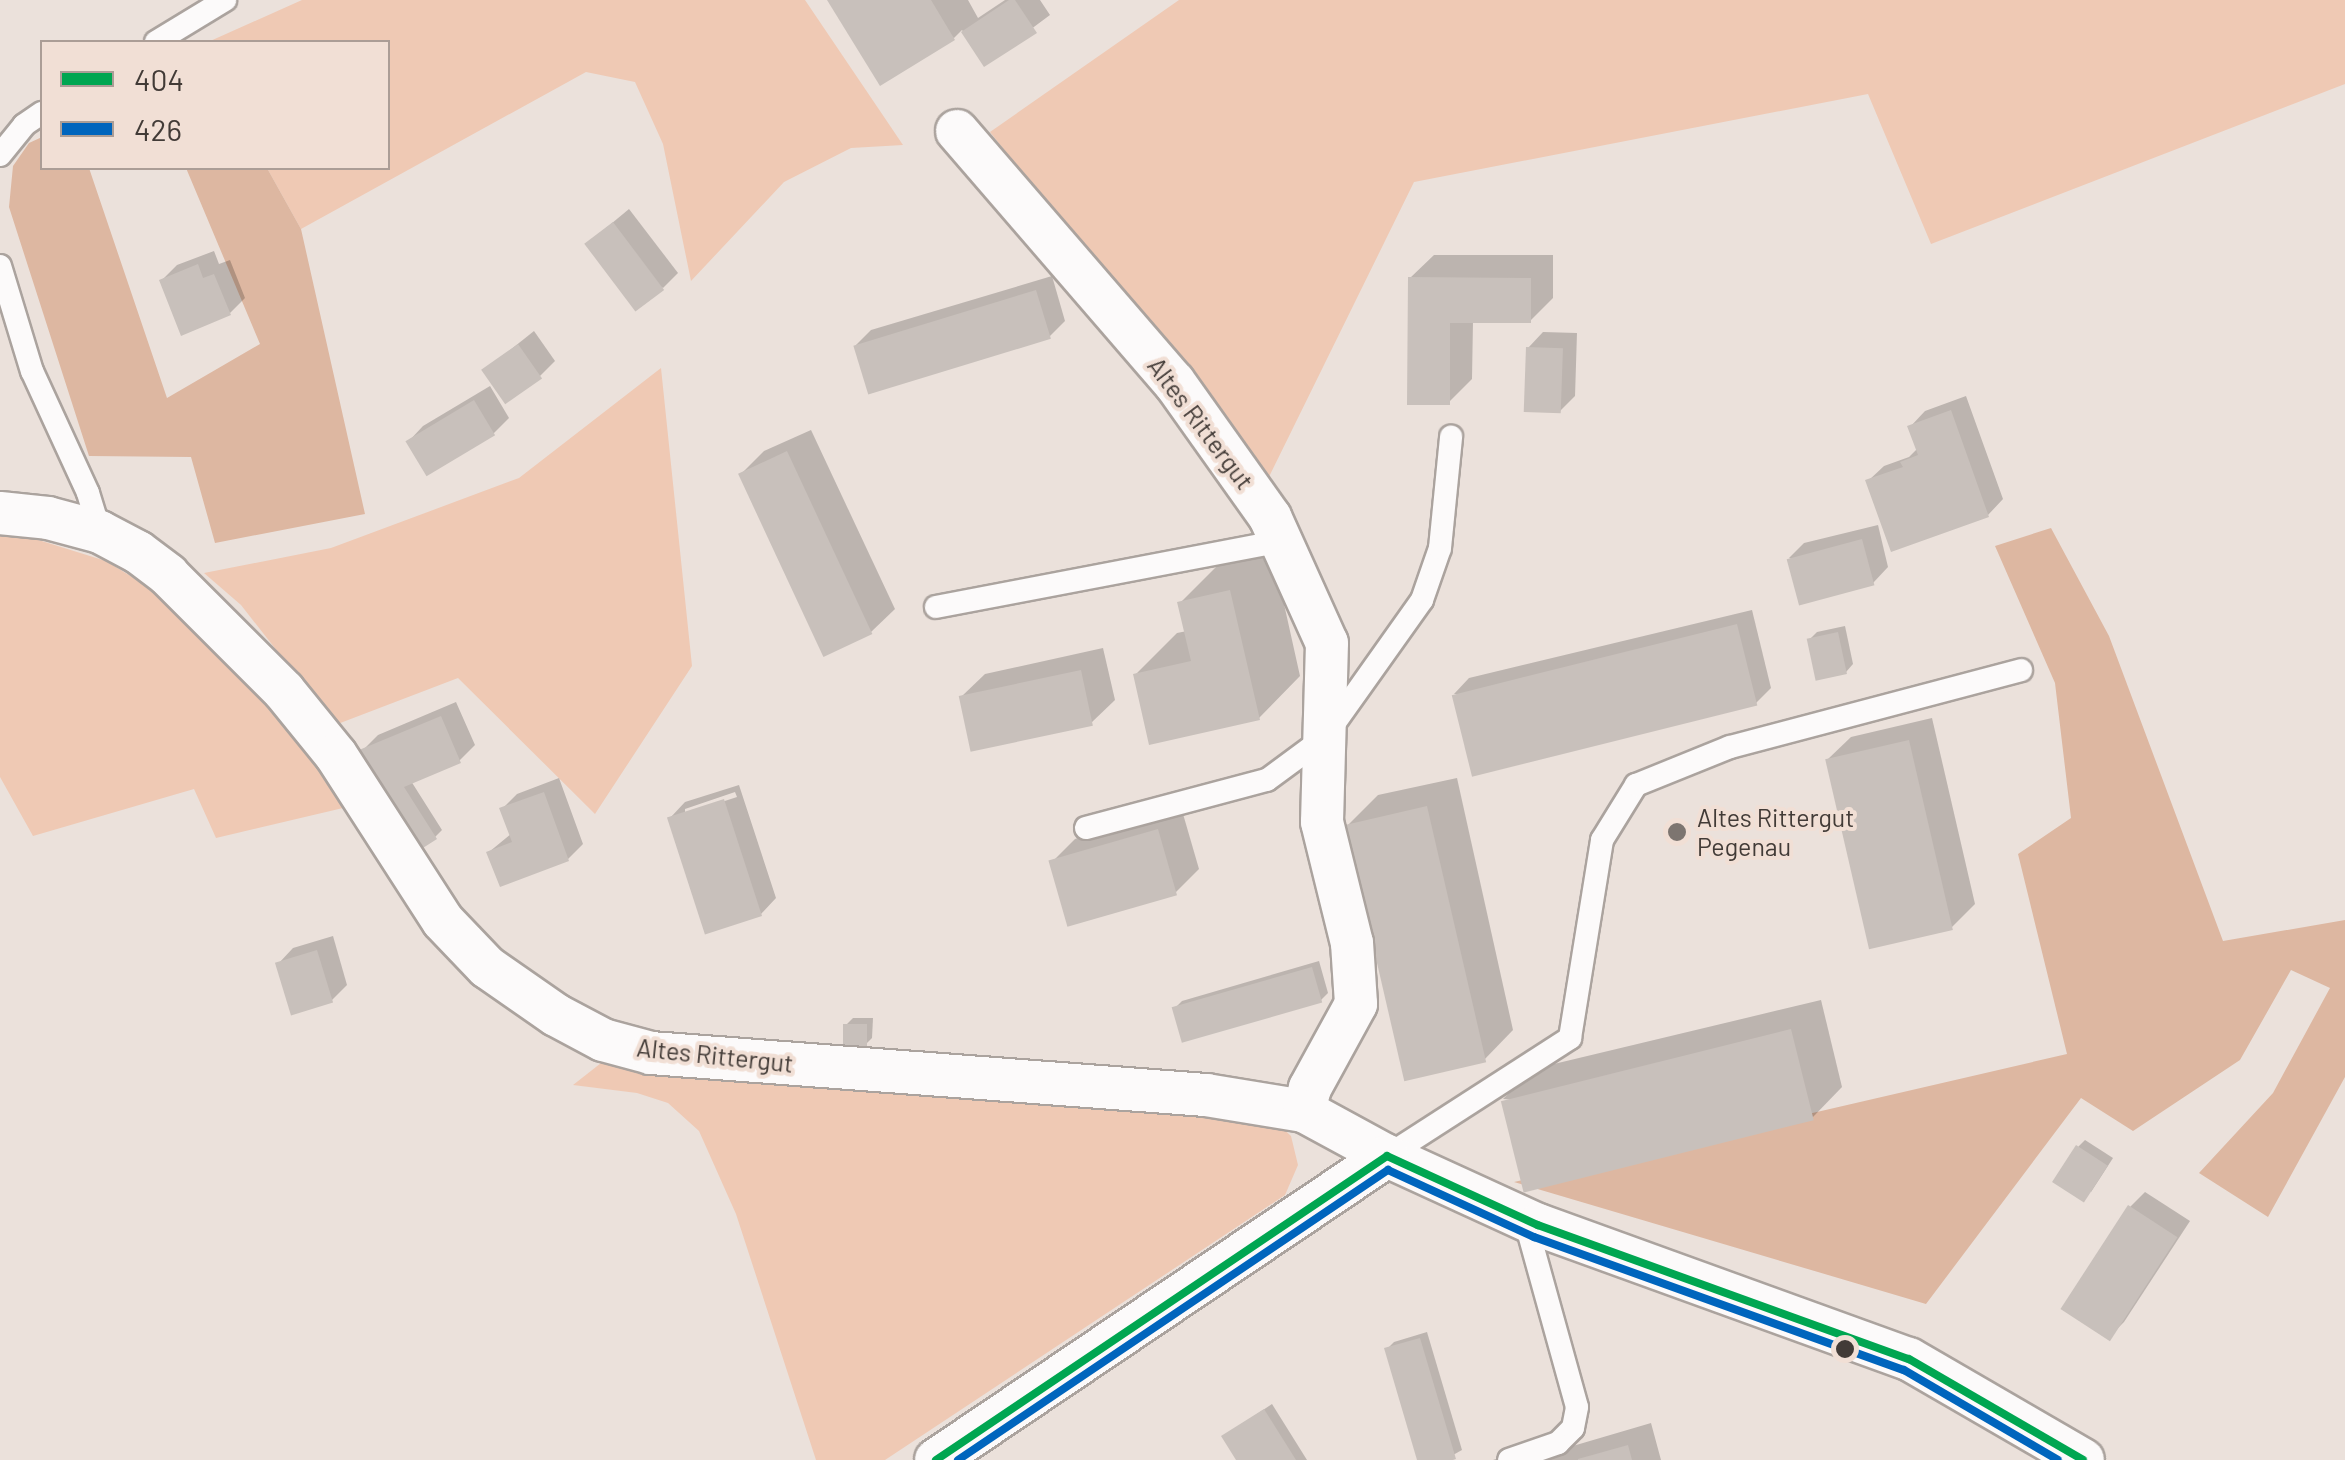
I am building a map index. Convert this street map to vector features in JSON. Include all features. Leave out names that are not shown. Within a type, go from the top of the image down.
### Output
[{"type":"street","name":"Altes Rittergut","points":[[957,131],[1174,382],[1270,517],[1328,644],[1322,822],[1352,943],[1356,1004],[1310,1088],[1304,1111]]},
{"type":"street","name":"Altes Rittergut","points":[[0,513],[48,518],[100,532],[138,552],[168,575],[284,690],[336,756],[443,921],[488,968],[556,1015],[603,1040],[651,1053],[1206,1095],[1304,1111],[1387,1156],[1525,1218],[1909,1359],[2082,1460]]},
{"type":"street","points":[[936,1460],[1387,1156]]},
{"type":"lane","points":[[159,40],[225,0]]},
{"type":"lane","points":[[0,155],[24,124],[40,114]]},
{"type":"lane","points":[[0,266],[32,371],[88,493],[100,532]]},
{"type":"lane","points":[[1086,828],[1267,780],[1324,738],[1422,600],[1440,548],[1451,438]]},
{"type":"lane","points":[[936,607],[1281,542]]},
{"type":"lane","points":[[1387,1156],[1570,1038],[1602,840],[1636,785],[1730,747],[2022,670]]},
{"type":"lane","points":[[1509,1460],[1558,1443],[1574,1428],[1577,1407],[1525,1218]]},
{"type":"shaded area","points":[[302,0],[805,0],[903,145],[851,148],[784,182],[691,281],[663,144],[635,82],[586,72],[301,229],[268,170],[390,170],[390,40],[212,40]]},
{"type":"shaded area","points":[[1179,0],[2345,0],[2345,84],[1931,244],[1868,94],[1414,182],[1266,483],[990,132]]},
{"type":"shaded area","points":[[40,138],[40,170],[90,170],[167,398],[260,344],[187,170],[268,170],[301,229],[365,514],[215,543],[191,457],[89,456],[9,207],[13,166],[29,143]]},
{"type":"shaded area","points":[[661,368],[692,666],[595,814],[458,678],[335,725],[241,605],[204,573],[331,548],[519,478]]},
{"type":"shaded area","points":[[2051,528],[2109,636],[2223,941],[2345,920],[2345,1077],[2268,1217],[2199,1173],[2273,1093],[2330,988],[2291,970],[2240,1060],[2133,1131],[2081,1098],[1926,1304],[1514,1182],[2067,1054],[2018,854],[2071,818],[2055,683],[1995,546]]},
{"type":"shaded area","points":[[0,533],[16,533],[106,561],[196,616],[286,712],[343,808],[216,838],[194,789],[33,836],[0,777]]},
{"type":"shaded area","points":[[610,1056],[1269,1115],[1291,1136],[1298,1165],[1285,1195],[885,1460],[816,1460],[736,1214],[699,1131],[668,1103],[637,1093],[573,1085]]},
{"type":"building","points":[[827,0],[931,0],[955,40],[880,86]]},
{"type":"building","points":[[1009,0],[1015,0],[1037,33],[984,67],[961,32]]},
{"type":"building","points":[[613,222],[664,290],[635,312],[584,244]]},
{"type":"building","points":[[198,264],[203,278],[214,274],[231,315],[181,336],[159,280]]},
{"type":"building","points":[[1408,277],[1531,278],[1531,323],[1450,323],[1450,405],[1407,405]]},
{"type":"building","points":[[1036,290],[1051,339],[868,395],[853,346]]},
{"type":"building","points":[[518,344],[542,378],[505,404],[481,370]]},
{"type":"building","points":[[1526,347],[1563,348],[1561,413],[1524,412]]},
{"type":"building","points":[[474,400],[495,435],[427,476],[405,441]]},
{"type":"building","points":[[1951,410],[1989,517],[1891,552],[1865,480],[1903,467],[1900,462],[1918,455],[1907,426]]},
{"type":"building","points":[[787,451],[872,634],[823,657],[738,474]]},
{"type":"building","points":[[1862,539],[1874,585],[1799,606],[1787,559]]},
{"type":"building","points":[[1230,590],[1260,720],[1149,745],[1133,674],[1191,661],[1177,602]]},
{"type":"building","points":[[1737,624],[1757,706],[1472,777],[1452,695]]},
{"type":"building","points":[[1838,632],[1847,674],[1816,681],[1807,639]]},
{"type":"building","points":[[1081,670],[1093,726],[971,752],[959,696]]},
{"type":"building","points":[[441,716],[461,763],[404,787],[437,839],[415,853],[379,797],[359,750]]},
{"type":"building","points":[[1909,740],[1953,930],[1869,949],[1825,759]]},
{"type":"building","points":[[544,792],[569,861],[500,887],[486,852],[512,842],[499,808]]},
{"type":"building","points":[[724,799],[762,916],[705,935],[667,818]]},
{"type":"building","points":[[1427,806],[1486,1062],[1404,1081],[1345,825]]},
{"type":"building","points":[[1158,829],[1177,895],[1067,927],[1048,860]]},
{"type":"building","points":[[317,950],[333,1003],[291,1015],[275,963]]},
{"type":"building","points":[[1312,967],[1322,1003],[1182,1043],[1172,1007]]},
{"type":"building","points":[[843,1024],[867,1024],[867,1047],[843,1047]]},
{"type":"building","points":[[1791,1029],[1814,1120],[1524,1193],[1501,1101]]},
{"type":"building","points":[[2076,1145],[2108,1166],[2084,1203],[2052,1182]]},
{"type":"building","points":[[2128,1205],[2177,1237],[2110,1341],[2060,1309]]},
{"type":"building","points":[[1420,1338],[1456,1459],[1453,1460],[1417,1460],[1384,1348]]},
{"type":"building","points":[[1264,1409],[1296,1460],[1236,1460],[1221,1436]]},
{"type":"building","points":[[1628,1445],[1632,1460],[1578,1460],[1578,1459]]},
{"type":"transit line","name":"404","points":[[1387,1156],[1538,1225],[1909,1359],[2083,1460]]},
{"type":"transit line","name":"404","points":[[936,1460],[1387,1156]]},
{"type":"transit line","name":"426","points":[[958,1460],[1388,1170],[1534,1237],[1904,1370],[2058,1460]]},
{"type":"place","name":"Altes Rittergut Pegenau","points":[[1677,832]]}]
